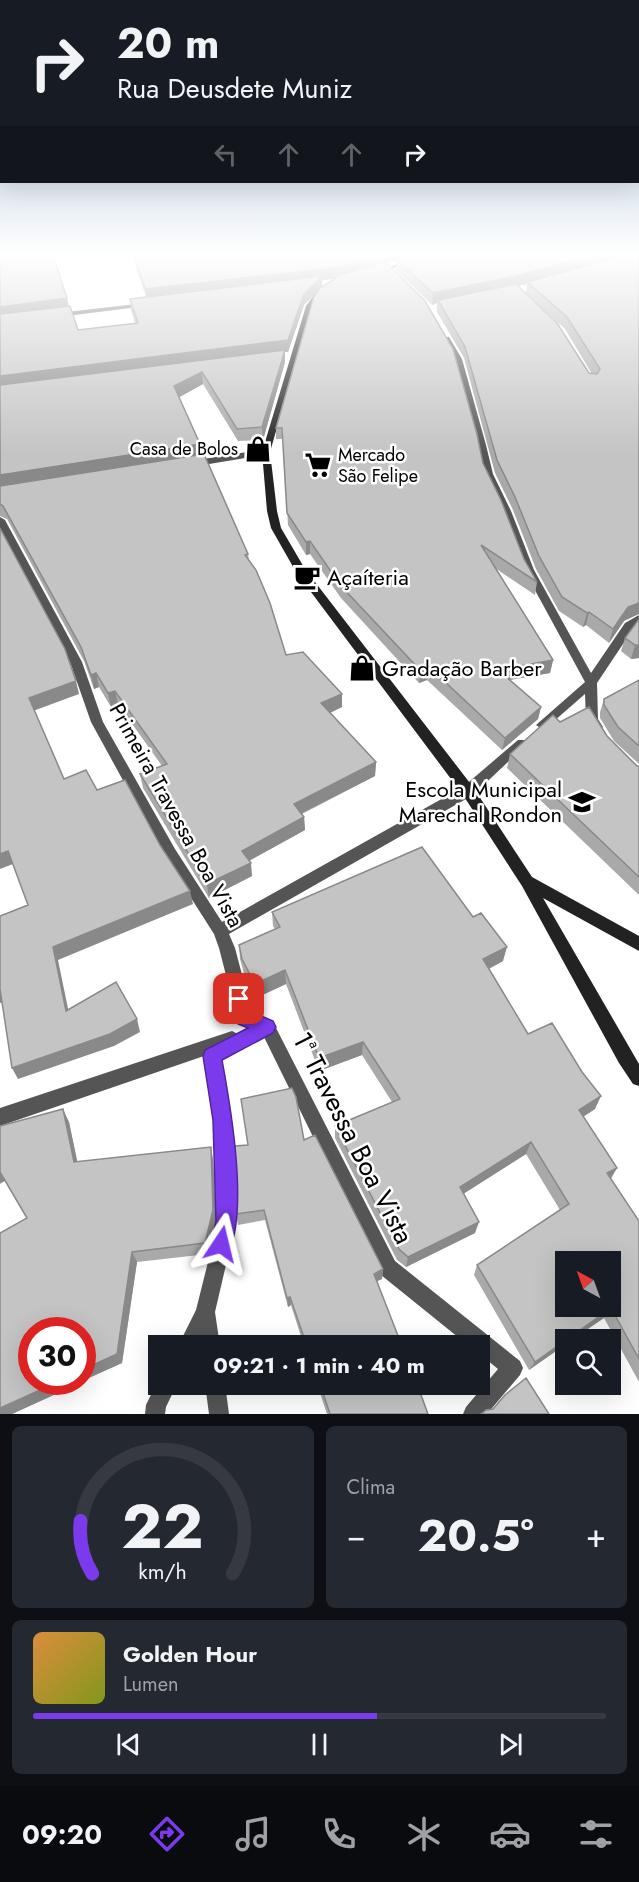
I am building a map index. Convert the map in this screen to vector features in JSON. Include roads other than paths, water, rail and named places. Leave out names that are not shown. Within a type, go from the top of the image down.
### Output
[{"type":"street","points":[[305,322],[266,452],[272,511],[286,547],[300,570],[468,790],[527,882],[639,1078]]},
{"type":"street","points":[[439,326],[458,359],[488,474],[506,511],[529,570],[591,683],[592,719],[603,736]]},
{"type":"street","points":[[281,357],[293,356]]},
{"type":"street","points":[[185,465],[266,452]]},
{"type":"street","name":"Primeira Travessa Boa Vista","points":[[0,520],[76,662],[97,722],[170,853],[220,931],[227,948],[244,1018],[267,1027]]},
{"type":"street","points":[[220,931],[468,790],[591,683],[629,626],[639,618]]},
{"type":"street","points":[[527,882],[639,944]]},
{"type":"street","points":[[0,1117],[267,1027]]},
{"type":"street","points":[[194,1335],[205,1312],[227,1222],[223,1120],[212,1056],[267,1027]]},
{"type":"street","name":"1ª Travessa Boa Vista","points":[[267,1027],[388,1268],[513,1368],[473,1414]]},
{"type":"street","points":[[205,1312],[208,1335]]},
{"type":"street","points":[[155,1414],[156,1405],[161,1395]]},
{"type":"street","points":[[216,1395],[219,1414]]},
{"type":"place","name":"Casa de Bolos","points":[[258,449]]},
{"type":"place","name":"Mercado São Felipe","points":[[318,465]]},
{"type":"place","name":"Açaíteria","points":[[307,577]]},
{"type":"place","name":"Gradação Barber","points":[[362,668]]},
{"type":"place","name":"Escola Municipal Marechal Rondon","points":[[582,802]]}]
